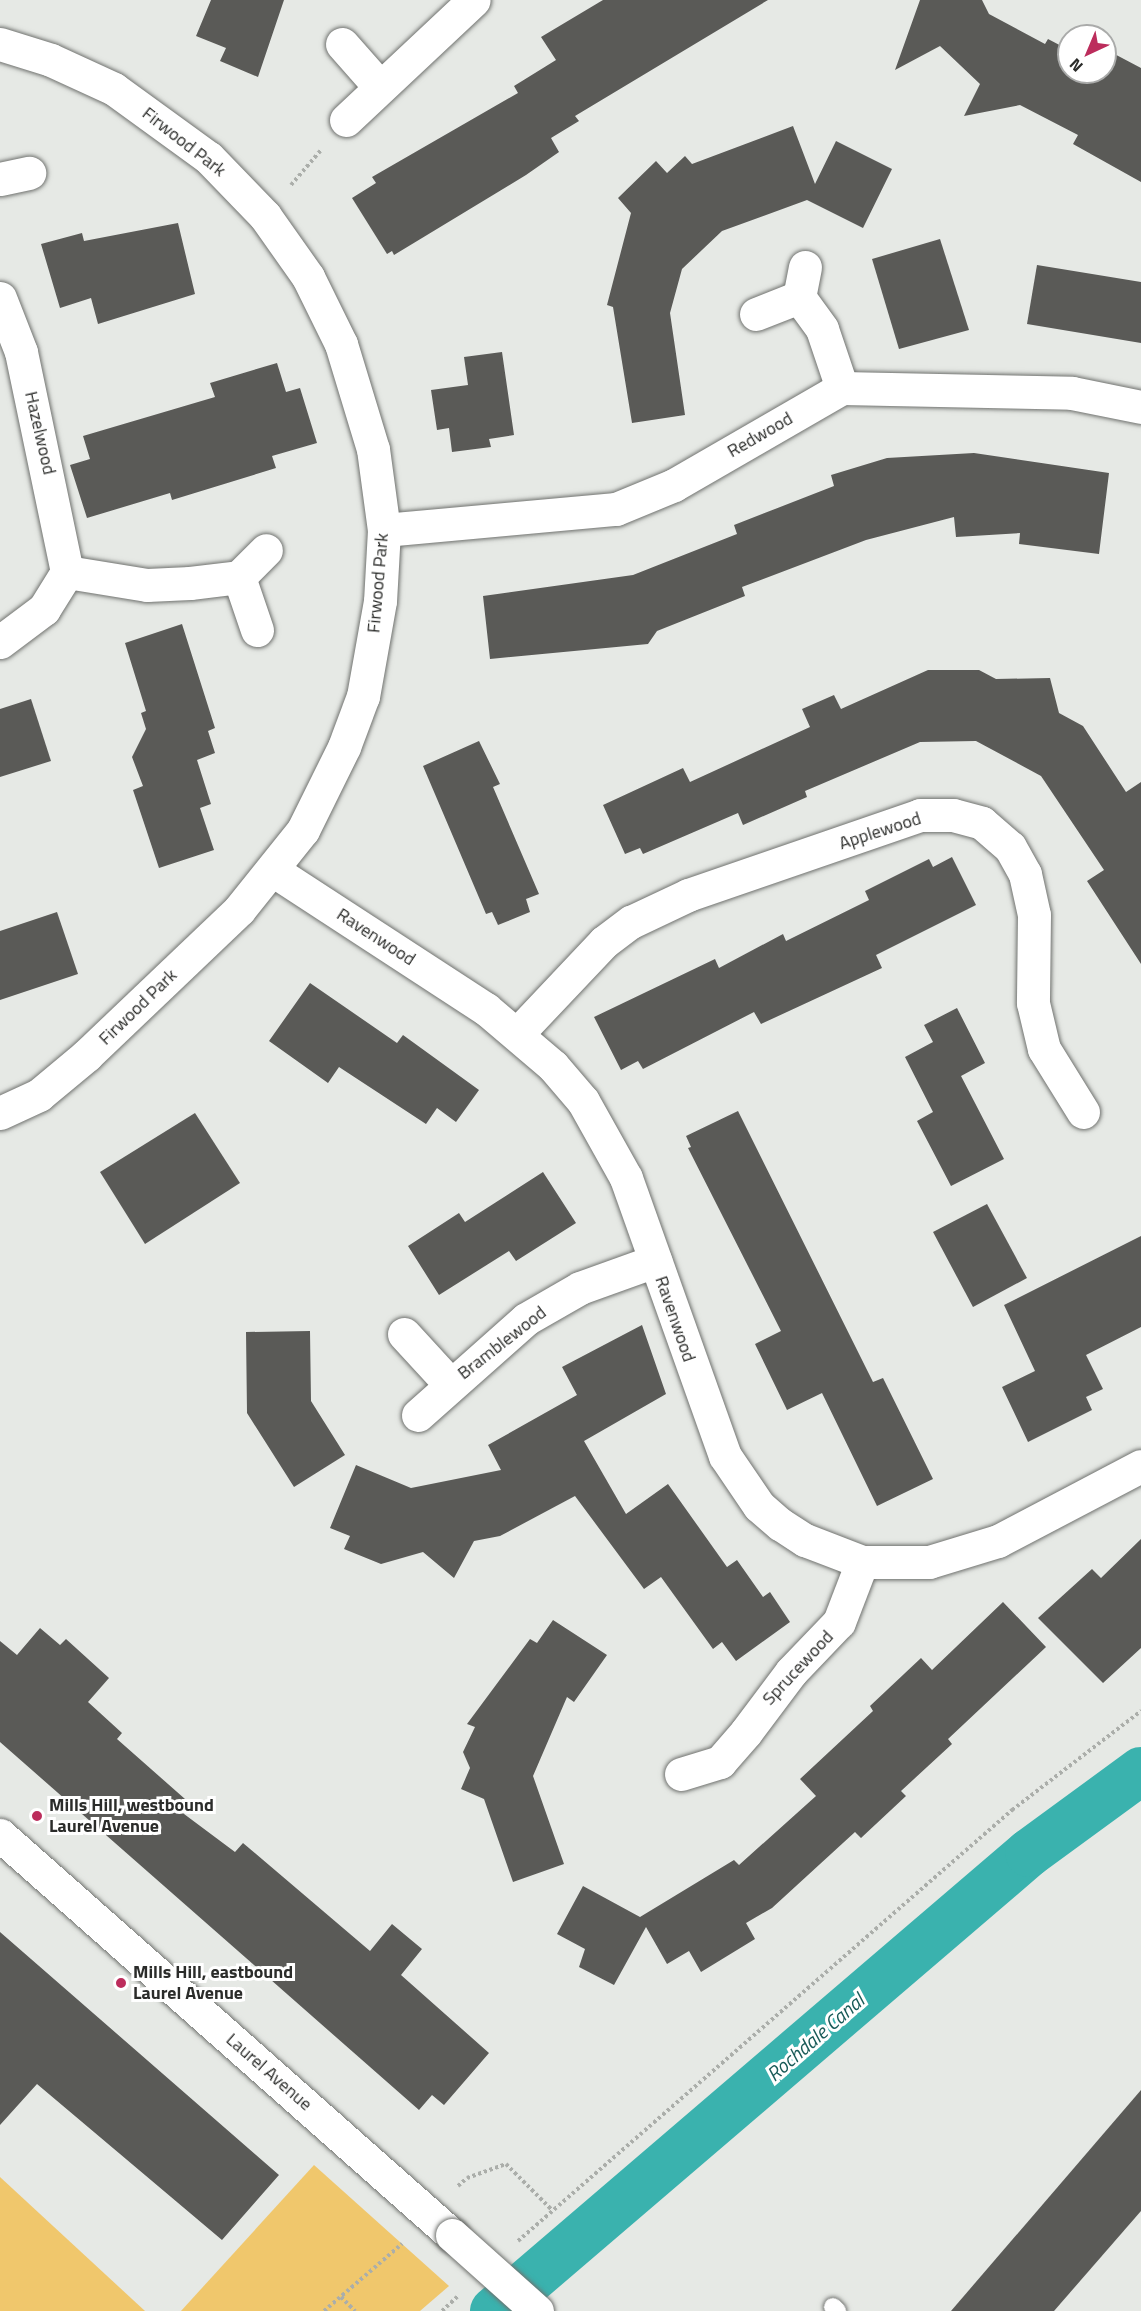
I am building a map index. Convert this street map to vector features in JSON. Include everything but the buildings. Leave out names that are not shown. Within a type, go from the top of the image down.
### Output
[{"type":"street","points":[[346,120],[379,86],[474,0]]},
{"type":"street","points":[[342,44],[379,86]]},
{"type":"street","name":"Firwood Park","points":[[0,45],[51,60],[114,89],[209,158],[265,216],[308,278],[341,344],[372,449],[384,530],[380,601],[363,696],[330,777],[303,830],[274,871],[87,1055],[39,1095],[0,1113]]},
{"type":"street","points":[[756,314],[802,282],[822,329],[842,388],[1072,393],[1141,407]]},
{"type":"street","name":"Hazelwood","points":[[0,298],[21,352],[67,572]]},
{"type":"street","name":"Redwood","points":[[384,530],[616,509],[674,485],[842,388]]},
{"type":"street","points":[[0,642],[44,609],[67,572],[147,585],[239,578],[266,550]]},
{"type":"street","points":[[239,578],[257,630]]},
{"type":"street","name":"Applewood","points":[[518,1033],[604,942],[631,922],[688,895],[920,815],[953,815],[982,824],[1010,847],[1025,874],[1034,915],[1033,1003],[1044,1049],[1083,1112]]},
{"type":"street","name":"Ravenwood","points":[[274,871],[518,1033],[583,1101],[626,1178],[711,1425],[725,1456],[759,1506],[805,1540],[862,1562],[929,1562],[998,1540],[1141,1466]]},
{"type":"street","name":"Bramblewood","points":[[418,1415],[449,1383],[526,1319],[580,1288],[655,1261]]},
{"type":"street","name":"Bramblewood","points":[[404,1334],[449,1383]]},
{"type":"street","name":"Sprucewood","points":[[681,1774],[720,1762],[746,1732],[791,1672],[839,1622],[862,1562]]},
{"type":"street","name":"Laurel Avenue","points":[[0,1835],[537,2311]]},
{"type":"path","points":[[265,216],[346,120]]},
{"type":"path","points":[[508,2250],[1012,1810],[1141,1711]]},
{"type":"path","points":[[453,2190],[467,2178],[506,2164],[552,2210]]},
{"type":"path","points":[[324,2311],[407,2240]]},
{"type":"path","points":[[442,2311],[464,2291]]},
{"type":"path","points":[[341,2296],[355,2311]]},
{"type":"shaded area","points":[[314,2165],[449,2286],[420,2311],[181,2311]]},
{"type":"shaded area","points":[[0,2177],[145,2311],[0,2311]]},
{"type":"waterway","name":"Rochdale Canal","points":[[494,2311],[1029,1853],[1141,1771]]},
{"type":"place","name":"Mills Hill, westbound Laurel Avenue","points":[[37,1816]]},
{"type":"place","name":"Mills Hill, eastbound Laurel Avenue","points":[[121,1983]]}]
